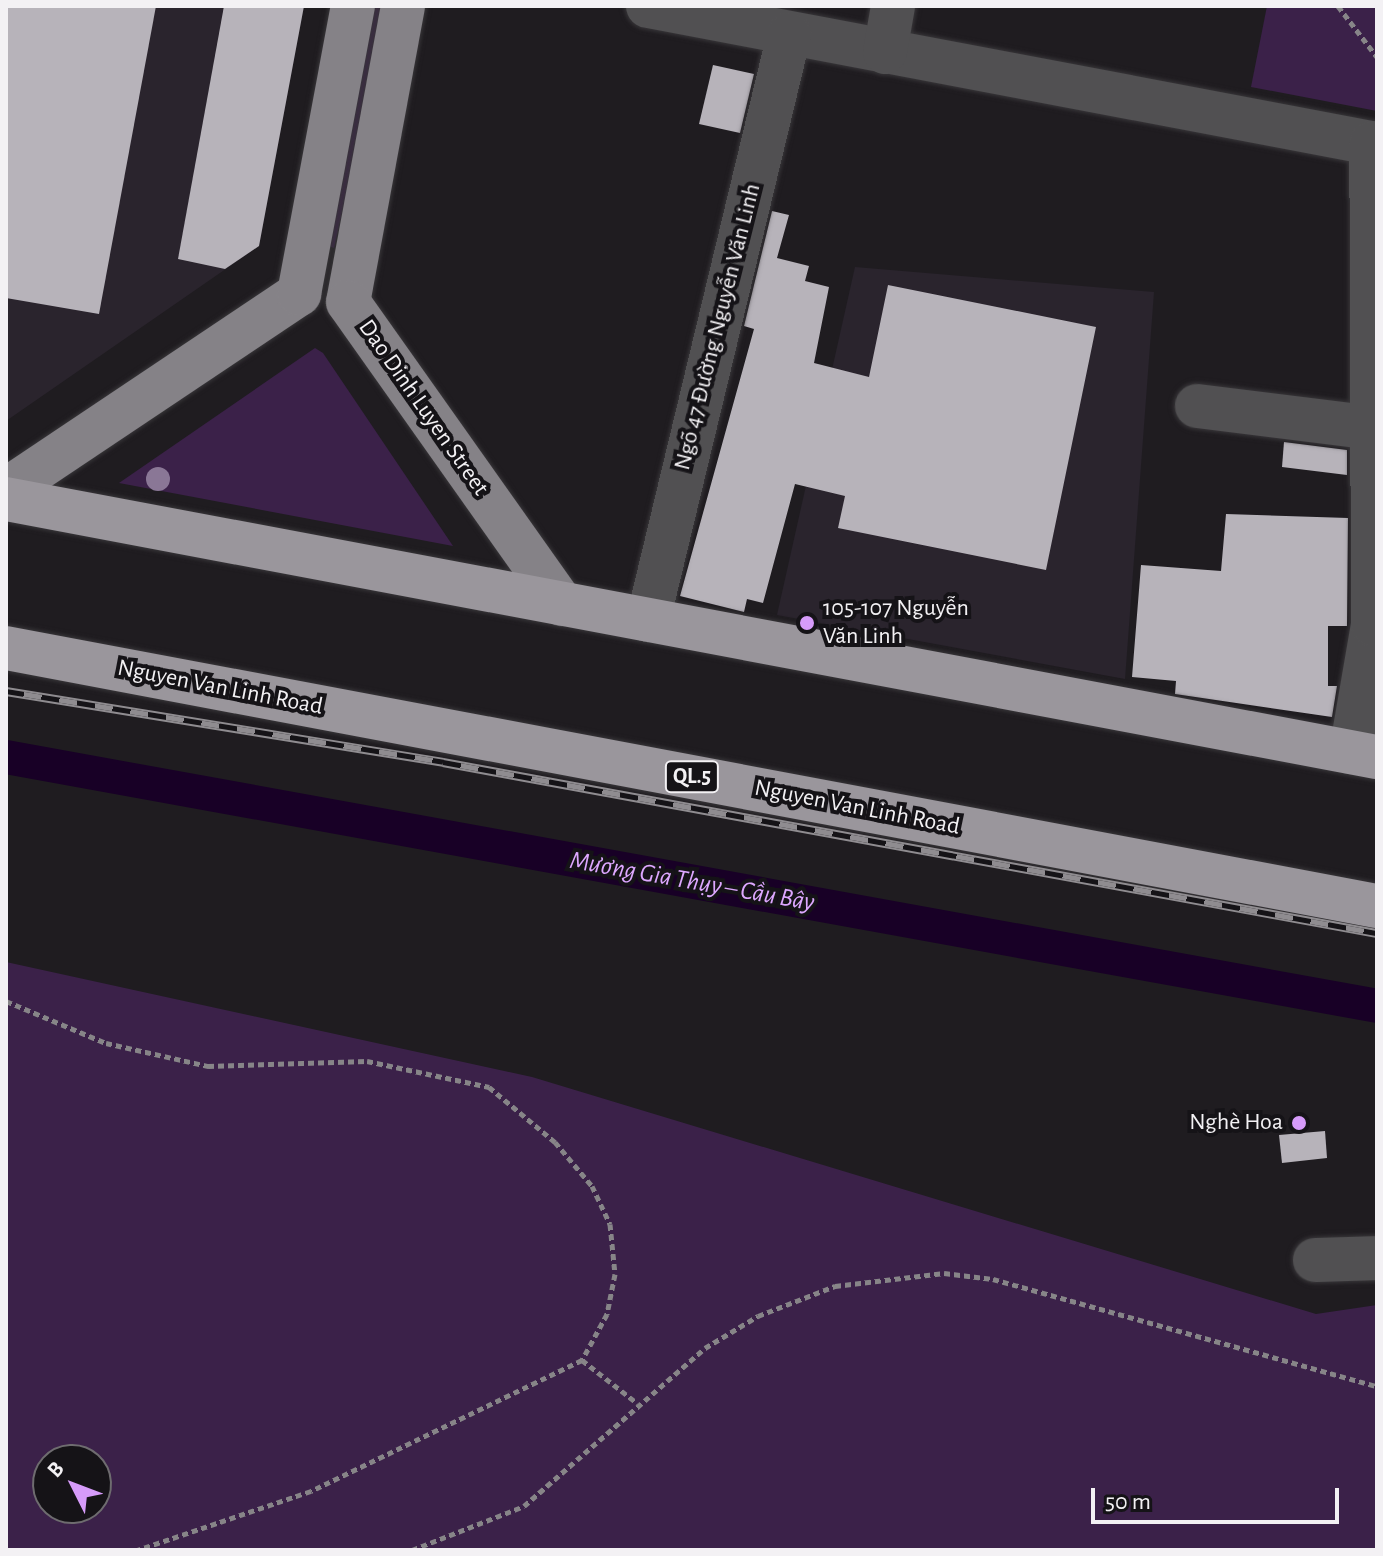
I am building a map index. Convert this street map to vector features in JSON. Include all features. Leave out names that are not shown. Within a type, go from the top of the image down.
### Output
[{"type":"highway","points":[[6,499],[1364,754]]},
{"type":"highway","name":"Nguyen Van Linh Road","points":[[6,648],[1377,906]]},
{"type":"main road","points":[[299,294],[353,6]]},
{"type":"main road","name":"Dao Dinh Luyen Street","points":[[403,6],[348,302],[562,604]]},
{"type":"main road","points":[[6,490],[299,294],[348,302]]},
{"type":"street","points":[[648,6],[1374,144],[1373,624],[1364,754]]},
{"type":"street","points":[[885,52],[893,6]]},
{"type":"street","name":"Ngõ 47 Đường Nguyễn Văn Linh","points":[[648,620],[789,35]]},
{"type":"street","points":[[1197,406],[1374,428]]},
{"type":"street","points":[[1315,1260],[1377,1258]]},
{"type":"path","points":[[1338,6],[1377,57]]},
{"type":"path","points":[[6,1001],[106,1043],[195,1064],[267,1070],[367,1061],[489,1087],[555,1142],[592,1186],[610,1224],[615,1274],[607,1314],[582,1360],[311,1491],[138,1550]]},
{"type":"path","points":[[412,1550],[524,1506],[637,1403],[758,1316],[835,1286],[944,1273],[993,1279],[1377,1386]]},
{"type":"path","points":[[582,1360],[602,1383],[637,1403]]},
{"type":"shaded area","points":[[6,6],[304,6],[259,246],[6,421]]},
{"type":"shaded area","points":[[367,6],[389,6],[334,248],[329,246]]},
{"type":"shaded area","points":[[1267,6],[1377,6],[1377,111],[1251,87]]},
{"type":"shaded area","points":[[855,267],[1154,292],[1125,679],[777,615]]},
{"type":"shaded area","points":[[315,348],[323,353],[453,546],[119,483]]},
{"type":"shaded area","points":[[6,962],[532,1077],[1316,1314],[1377,1305],[1377,1550],[6,1550]]},
{"type":"building","points":[[6,6],[156,6],[99,314],[6,298]]},
{"type":"building","points":[[224,6],[304,6],[259,246],[225,269],[178,259]]},
{"type":"building","points":[[713,65],[754,74],[740,133],[699,124]]},
{"type":"building","points":[[772,211],[789,215],[777,258],[809,266],[805,281],[829,287],[814,363],[869,377],[888,285],[1096,327],[1046,570],[838,528],[845,496],[795,484],[763,603],[747,599],[744,612],[680,596],[754,329],[744,326]]},
{"type":"building","points":[[1284,442],[1347,450],[1347,475],[1282,467]]},
{"type":"building","points":[[1226,514],[1348,518],[1347,626],[1328,626],[1328,686],[1337,686],[1332,717],[1175,694],[1176,681],[1132,677],[1141,565],[1221,571]]},
{"type":"building","points":[[1325,1131],[1327,1158],[1282,1163],[1279,1135]]},
{"type":"waterway","name":"Mương Gia Thụy – Cầu Bây","points":[[6,757],[1377,1006]]},
{"type":"railway","points":[[6,691],[443,762],[1377,933]]},
{"type":"place","name":"105-107 Nguyễn Văn Linh","points":[[807,623]]},
{"type":"place","name":"Nghè Hoa","points":[[1299,1123]]}]
